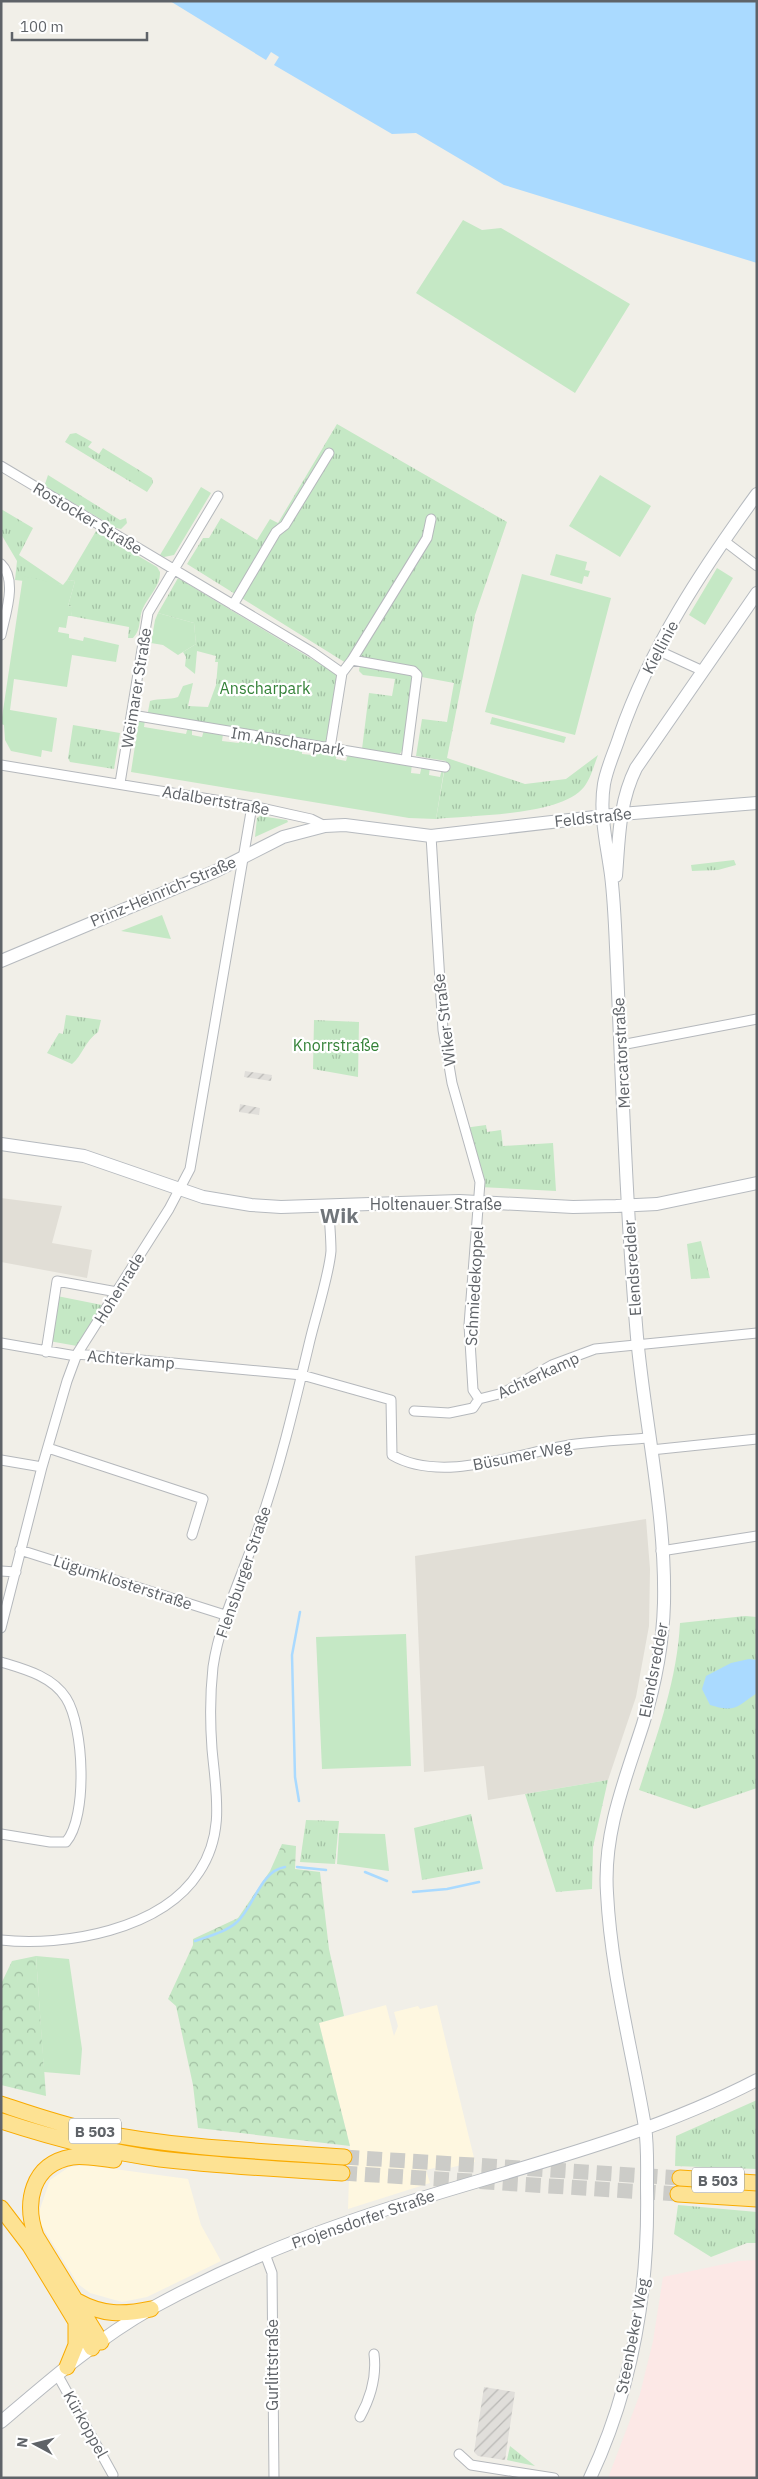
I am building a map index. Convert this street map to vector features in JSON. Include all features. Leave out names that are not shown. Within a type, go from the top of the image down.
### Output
[{"type":"highway","name":"B 503","points":[[1,2104],[60,2123],[153,2141],[344,2157]]},
{"type":"highway","name":"B 503","points":[[1,2121],[48,2137],[94,2148],[160,2159],[342,2173]]},
{"type":"highway","points":[[96,2345],[77,2301],[36,2236],[29,2212],[34,2188],[50,2166],[73,2157],[125,2161],[160,2159]]},
{"type":"highway","name":"B 503","points":[[680,2178],[757,2183]]},
{"type":"highway","name":"B 503","points":[[678,2194],[757,2199]]},
{"type":"highway","points":[[1,2208],[30,2246],[75,2320],[96,2345]]},
{"type":"highway","points":[[77,2301],[97,2311],[113,2314],[129,2314],[151,2309]]},
{"type":"highway","points":[[62,2371],[76,2345],[75,2320]]},
{"type":"main road","name":"Kiellinie","points":[[603,816],[605,778],[630,705],[658,650],[723,540],[757,494]]},
{"type":"main road","points":[[621,814],[627,785],[636,768],[757,593]]},
{"type":"main road","name":"Feldstraße","points":[[430,836],[621,814],[757,803]]},
{"type":"main road","name":"Mercatorstraße","points":[[614,901],[621,814]]},
{"type":"main road","name":"Mercatorstraße","points":[[603,816],[614,901],[628,1206]]},
{"type":"main road","name":"Adalbertstraße","points":[[325,826],[346,826],[430,836]]},
{"type":"main road","name":"Prinz-Heinrich-Straße","points":[[1,961],[216,871],[283,837],[325,826]]},
{"type":"main road","name":"Holtenauer Straße","points":[[1,1144],[84,1156],[203,1197],[240,1204],[281,1207],[479,1201],[572,1207],[628,1206],[657,1204],[757,1183]]},
{"type":"main road","name":"Elendsredder","points":[[628,1206],[638,1343],[661,1551],[664,1598],[660,1653],[643,1723],[613,1817],[607,1881],[623,2012],[645,2128]]},
{"type":"main road","name":"Projensdorfer Straße","points":[[1,2422],[96,2345],[151,2309],[265,2254],[350,2221],[558,2158],[645,2128],[704,2106],[757,2080]]},
{"type":"main road","name":"Steenbeker Weg","points":[[590,2478],[608,2436],[625,2384],[641,2307],[648,2225],[645,2128]]},
{"type":"street","points":[[232,605],[276,532],[286,525],[330,453]]},
{"type":"street","name":"Rostocker Straße","points":[[1,466],[330,663],[342,673]]},
{"type":"street","name":"Weimarer Straße","points":[[120,784],[148,613],[218,496]]},
{"type":"street","points":[[330,748],[342,673],[352,660],[427,538],[432,520]]},
{"type":"street","points":[[723,540],[757,566]]},
{"type":"street","points":[[1,635],[9,588],[4,567]]},
{"type":"street","points":[[658,650],[703,671]]},
{"type":"street","points":[[352,660],[413,671],[417,674],[406,760]]},
{"type":"street","name":"Im Anscharpark","points":[[132,714],[445,767]]},
{"type":"street","name":"Adalbertstraße","points":[[1,765],[252,806],[311,819],[325,826]]},
{"type":"street","points":[[180,1190],[190,1170],[252,806]]},
{"type":"street","name":"Wiker Straße","points":[[430,836],[443,1030],[449,1070],[480,1182],[479,1201]]},
{"type":"street","points":[[621,1045],[757,1019]]},
{"type":"street","name":"Hohenrade","points":[[1,1628],[42,1467],[65,1388],[77,1355],[180,1190]]},
{"type":"street","name":"Schmiedekoppel","points":[[479,1201],[469,1326],[473,1390],[479,1398]]},
{"type":"street","name":"Flensburger Straße","points":[[1,1940],[33,1942],[65,1940],[128,1924],[166,1906],[188,1887],[199,1873],[210,1853],[217,1827],[218,1792],[211,1710],[213,1667],[225,1615],[266,1506],[302,1375],[330,1254],[329,1206]]},
{"type":"street","points":[[46,1352],[57,1280],[117,1292]]},
{"type":"street","name":"Achterkamp","points":[[414,1412],[449,1413],[473,1408],[479,1398],[503,1393],[552,1366],[595,1349],[638,1343],[757,1333]]},
{"type":"street","name":"Achterkamp","points":[[1,1343],[46,1352],[302,1375],[391,1400]]},
{"type":"street","name":"Büsumer Weg","points":[[391,1400],[392,1455],[405,1463],[438,1466],[496,1462],[576,1444],[650,1444],[757,1439]]},
{"type":"street","points":[[48,1448],[203,1499],[192,1535]]},
{"type":"street","points":[[1,1460],[42,1467]]},
{"type":"street","points":[[661,1551],[757,1536]]},
{"type":"street","name":"Lügumklosterstraße","points":[[20,1550],[225,1615]]},
{"type":"street","points":[[1,1571],[16,1572]]},
{"type":"street","points":[[1,1662],[40,1676],[67,1698],[74,1719],[80,1754],[81,1782],[73,1834],[66,1842],[50,1842],[1,1834]]},
{"type":"street","name":"Gurlittstraße","points":[[265,2254],[272,2273],[274,2478]]},
{"type":"street","points":[[360,2417],[369,2401],[374,2378],[374,2354]]},
{"type":"street","name":"Kürkoppel","points":[[62,2371],[113,2475]]},
{"type":"street","points":[[459,2454],[471,2465],[554,2478]]},
{"type":"shaded area","points":[[245,1071],[272,1075],[271,1081],[244,1077]]},
{"type":"shaded area","points":[[240,1104],[260,1108],[259,1115],[239,1112]]},
{"type":"shaded area","points":[[1,1198],[62,1206],[52,1243],[92,1250],[87,1278],[1,1262]]},
{"type":"shaded area","points":[[646,1519],[650,1569],[649,1626],[636,1697],[608,1780],[488,1800],[484,1766],[424,1772],[415,1556]]},
{"type":"shaded area","points":[[386,2005],[394,2036],[398,2026],[394,2012],[418,2006],[420,2009],[437,2005],[475,2162],[436,2171],[435,2168],[426,2170],[430,2183],[348,2209],[350,2146],[319,2023]]},
{"type":"shaded area","points":[[85,2165],[188,2179],[201,2225],[221,2261],[147,2297],[122,2302],[90,2293],[78,2284],[40,2223],[39,2212],[50,2180],[69,2167]]},
{"type":"shaded area","points":[[757,2260],[757,2478],[608,2478],[640,2394],[653,2341],[663,2277],[739,2261]]},
{"type":"shaded area","points":[[484,2387],[515,2392],[505,2460],[478,2456],[474,2452]]},
{"type":"green space","points":[[463,220],[482,230],[501,228],[630,304],[575,393],[416,293]]},
{"type":"green space","points":[[337,424],[507,522],[475,615],[447,758],[525,784],[566,779],[598,755],[584,787],[573,797],[537,809],[493,815],[436,819],[446,761],[416,756],[422,719],[447,722],[454,683],[346,663],[187,564],[203,538],[209,538],[221,518],[257,540],[270,519],[278,523]]},
{"type":"green space","points":[[76,433],[92,442],[88,447],[99,454],[103,448],[152,478],[153,483],[147,492],[65,442],[70,434]]},
{"type":"green space","points":[[48,475],[120,520],[126,518],[127,523],[121,529],[116,528],[49,489],[45,484]]},
{"type":"green space","points":[[600,475],[651,506],[620,557],[569,526]]},
{"type":"green space","points":[[201,487],[211,493],[174,555],[164,557],[160,555]]},
{"type":"green space","points":[[1,509],[33,528],[19,555],[63,585],[15,580],[17,561],[1,534]]},
{"type":"green space","points":[[96,531],[157,567],[160,572],[160,577],[154,591],[143,608],[138,631],[133,638],[128,638],[129,627],[71,616],[72,607],[68,606],[75,581],[67,580]]},
{"type":"green space","points":[[556,554],[587,562],[585,570],[590,571],[588,577],[584,576],[582,584],[550,575]]},
{"type":"green space","points":[[717,568],[733,578],[705,625],[689,615]]},
{"type":"green space","points":[[522,574],[611,598],[575,735],[485,712]]},
{"type":"green space","points":[[23,576],[63,585],[67,580],[75,581],[68,606],[73,607],[71,616],[68,616],[66,628],[59,627],[58,632],[69,634],[69,638],[83,641],[84,637],[119,645],[116,662],[72,655],[67,687],[14,679],[10,710],[57,718],[52,752],[42,750],[41,757],[11,751],[5,740],[4,725],[1,724]]},
{"type":"green space","name":"Anscharpark","points":[[178,578],[335,673],[337,678],[326,741],[321,746],[147,717],[150,701],[178,697],[183,686],[193,683],[188,706],[208,707],[216,685],[218,662],[215,662],[216,656],[197,651],[195,674],[185,666],[186,657],[183,652],[196,644],[194,623],[158,613]]},
{"type":"green space","points":[[158,613],[194,623],[196,644],[178,655],[163,645],[151,643]]},
{"type":"green space","points":[[360,664],[413,675],[404,748],[399,755],[362,749],[369,693],[392,696],[395,679],[363,675],[359,671]]},
{"type":"green space","points":[[492,717],[566,737],[564,743],[490,724]]},
{"type":"green space","points":[[139,719],[145,720],[144,727],[186,734],[188,727],[192,728],[192,735],[202,737],[204,730],[223,734],[222,741],[239,743],[240,737],[302,747],[302,754],[313,755],[314,748],[337,752],[336,759],[346,761],[348,754],[412,763],[411,773],[420,774],[422,765],[430,767],[429,775],[440,777],[442,769],[444,770],[436,819],[409,818],[131,772]]},
{"type":"green space","points":[[73,725],[120,733],[114,769],[70,762],[68,758]]},
{"type":"green space","points":[[260,816],[287,820],[288,822],[255,837],[257,818]]},
{"type":"green space","points":[[734,860],[736,865],[718,870],[692,871],[691,865]]},
{"type":"green space","points":[[162,915],[171,939],[121,931]]},
{"type":"green space","points":[[66,1015],[101,1020],[98,1032],[72,1064],[47,1053],[59,1033],[63,1034]]},
{"type":"green space","name":"Knorrstraße","points":[[314,1020],[359,1022],[358,1077],[313,1069]]},
{"type":"green space","points":[[486,1125],[487,1132],[501,1130],[503,1146],[553,1143],[556,1191],[480,1187],[464,1128]]},
{"type":"green space","points":[[701,1241],[710,1278],[691,1279],[687,1244]]},
{"type":"green space","points":[[57,1296],[102,1305],[77,1346],[49,1341]]},
{"type":"green space","points":[[745,1616],[757,1617],[757,1788],[695,1809],[639,1790],[670,1687],[675,1666],[680,1623]]},
{"type":"green space","points":[[406,1634],[411,1766],[322,1769],[316,1637]]},
{"type":"green space","points":[[608,1780],[593,1847],[592,1889],[556,1892],[525,1794]]},
{"type":"green space","points":[[471,1814],[483,1869],[422,1880],[414,1828]]},
{"type":"green space","points":[[306,1820],[339,1821],[335,1864],[300,1862]]},
{"type":"green space","points":[[339,1833],[385,1834],[389,1871],[337,1864]]},
{"type":"green space","points":[[282,1844],[296,1846],[295,1869],[320,1872],[329,1949],[344,2016],[319,2023],[350,2146],[198,2128],[193,2085],[176,2006],[168,1999],[193,1945],[193,1939],[238,1918],[270,1871]]},
{"type":"green space","points":[[36,1956],[46,2096],[1,2085],[1,1984],[12,1961]]},
{"type":"green space","points":[[36,1956],[69,1959],[82,2049],[80,2075],[44,2072]]},
{"type":"green space","points":[[757,2100],[757,2169],[675,2166],[676,2136]]},
{"type":"green space","points":[[678,2205],[757,2212],[757,2243],[747,2243],[711,2257],[674,2234]]},
{"type":"green space","points":[[510,2446],[535,2466],[507,2460]]},
{"type":"water","points":[[170,1],[757,1],[757,263],[504,185],[416,133],[392,134],[274,65],[279,57],[271,52],[266,60]]},
{"type":"water","points":[[749,1659],[757,1660],[757,1693],[735,1707],[725,1708],[710,1705],[702,1689],[706,1676],[731,1663]]},
{"type":"waterway","points":[[299,1801],[295,1777],[292,1655],[300,1612]]},
{"type":"waterway","points":[[195,1941],[223,1931],[237,1922],[269,1875],[285,1867]]},
{"type":"waterway","points":[[297,1867],[326,1870]]},
{"type":"waterway","points":[[365,1872],[387,1881]]},
{"type":"waterway","points":[[413,1892],[447,1889],[479,1882]]},
{"type":"tunnel","points":[[344,2157],[680,2178]]},
{"type":"tunnel","points":[[342,2173],[678,2194]]},
{"type":"district","name":"Wik","points":[[339,1215]]}]
